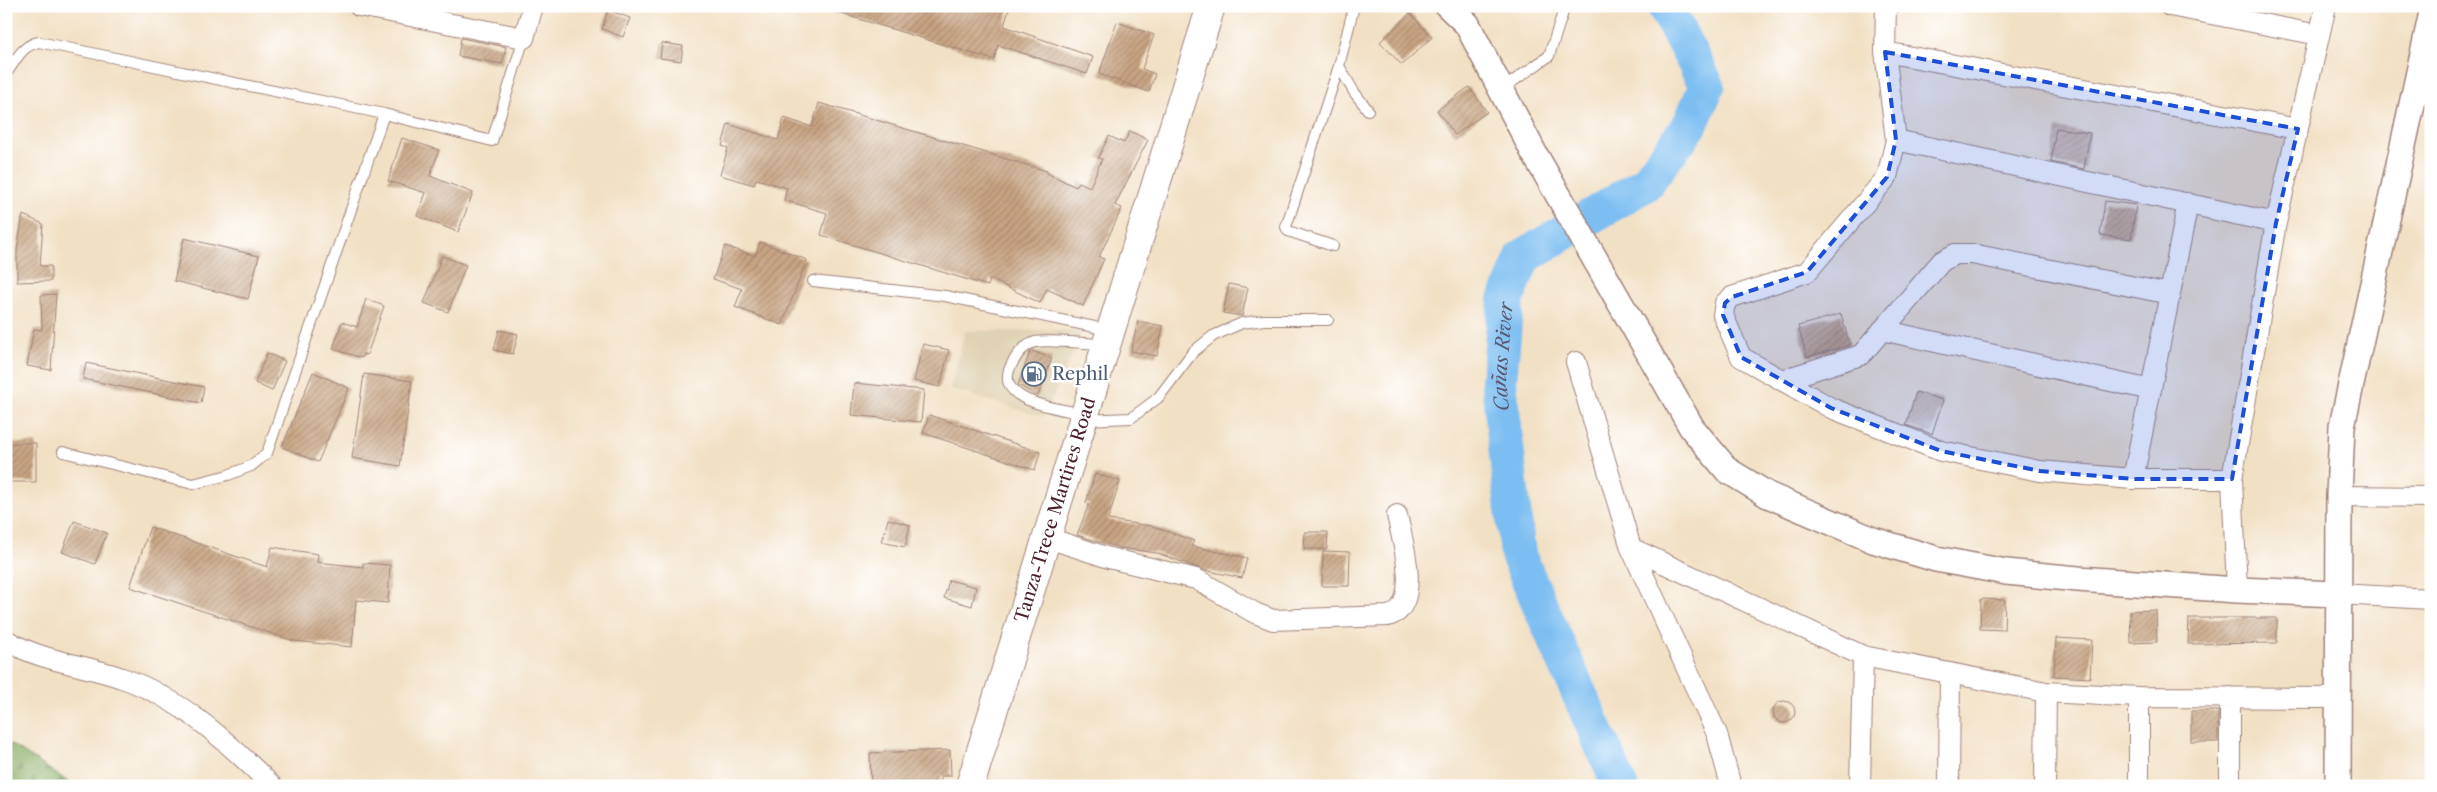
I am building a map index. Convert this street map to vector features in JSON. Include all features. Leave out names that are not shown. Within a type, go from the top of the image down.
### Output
[{"type":"main road","name":"Tanza-Trece Martires Road","points":[[970,786],[1045,537],[1210,6]]},
{"type":"street","points":[[359,6],[524,38],[533,6]]},
{"type":"street","points":[[1448,6],[1467,24],[1534,153],[1603,270],[1692,428],[1727,470],[1768,494],[1873,540],[1936,559],[2006,572],[2237,590],[2431,599]]},
{"type":"street","points":[[1886,6],[1884,52],[1896,140],[1886,177],[1807,272],[1732,297],[1725,303],[1723,315],[1741,357],[1831,408],[1941,451],[2040,471],[2133,479],[2232,479]]},
{"type":"street","points":[[2170,6],[2319,35]]},
{"type":"street","points":[[2237,590],[2232,479],[2276,223],[2326,6]]},
{"type":"street","points":[[2338,786],[2339,496],[2342,426],[2431,17]]},
{"type":"street","points":[[1884,52],[2298,129]]},
{"type":"street","points":[[1896,140],[2276,223]]},
{"type":"street","points":[[2133,479],[2188,203]]},
{"type":"street","points":[[1782,380],[1861,355],[1942,261],[1955,254],[1972,254],[2170,294]]},
{"type":"street","points":[[1882,330],[2151,390]]},
{"type":"street","points":[[1576,362],[1631,548],[1717,734],[1731,786]]},
{"type":"street","points":[[2339,496],[2431,497]]},
{"type":"street","points":[[1045,537],[1109,558],[1196,579],[1256,613],[1273,620],[1388,616],[1398,611],[1405,599],[1409,579],[1397,515]]},
{"type":"street","points":[[1631,548],[1863,656],[2046,692],[2139,697],[2338,698]]},
{"type":"street","points":[[6,640],[44,658],[122,678],[167,698],[232,745],[272,786]]},
{"type":"street","points":[[1860,786],[1863,656]]},
{"type":"street","points":[[1949,786],[1950,673]]},
{"type":"street","points":[[2045,786],[2046,692]]},
{"type":"street","points":[[2139,697],[2139,786]]},
{"type":"street","points":[[2230,697],[2230,786]]},
{"type":"lane","points":[[1333,246],[1288,231],[1286,227],[1339,66],[1354,6]]},
{"type":"lane","points":[[1502,89],[1549,56],[1565,6]]},
{"type":"lane","points":[[6,74],[29,44],[39,42],[384,114],[492,141],[524,38]]},
{"type":"lane","points":[[1339,66],[1354,92],[1368,110]]},
{"type":"lane","points":[[63,452],[193,484],[228,475],[250,466],[267,452],[384,114]]},
{"type":"lane","points":[[814,281],[945,296],[1107,337]]},
{"type":"lane","points":[[1107,337],[1035,342],[1022,348],[1010,366],[1008,376],[1009,388],[1030,402],[1082,417],[1131,418],[1158,398],[1193,352],[1213,336],[1242,323],[1264,320],[1328,320]]},
{"type":"highlighted area","points":[[1885,52],[2298,129],[2276,223],[2232,479],[2133,479],[2040,471],[1941,451],[1831,408],[1741,357],[1723,315],[1725,303],[1732,297],[1807,272],[1887,177],[1896,140]]},
{"type":"shaded area","name":"Rephil","points":[[1083,330],[1044,417],[950,389],[965,331]]},
{"type":"green space","points":[[6,741],[75,786],[6,786]]},
{"type":"building","points":[[830,6],[1010,6],[1004,26],[1093,57],[1087,74],[998,45],[994,60],[829,10]]},
{"type":"building","points":[[608,10],[630,18],[623,37],[602,29]]},
{"type":"building","points":[[1410,13],[1432,37],[1402,65],[1380,42]]},
{"type":"building","points":[[1117,22],[1154,35],[1142,69],[1155,74],[1149,92],[1099,74]]},
{"type":"building","points":[[461,38],[506,47],[502,64],[458,56]]},
{"type":"building","points":[[662,43],[683,46],[681,61],[660,58]]},
{"type":"building","points":[[1469,87],[1487,112],[1455,135],[1437,110]]},
{"type":"building","points":[[819,103],[1047,171],[1047,173],[1076,187],[1079,182],[1090,187],[1102,159],[1098,158],[1109,136],[1124,143],[1130,131],[1148,140],[1115,205],[1122,208],[1099,257],[1104,259],[1083,306],[1047,289],[1040,303],[990,279],[988,286],[821,235],[827,213],[784,200],[787,188],[756,179],[754,185],[720,175],[728,148],[722,146],[728,124],[778,140],[784,118],[812,127]]},
{"type":"building","points":[[2056,128],[2090,133],[2084,169],[2051,162]]},
{"type":"building","points":[[402,138],[439,150],[430,176],[473,193],[458,232],[417,216],[426,193],[388,181]]},
{"type":"building","points":[[2105,201],[2136,205],[2131,239],[2100,235]]},
{"type":"building","points":[[23,215],[43,224],[40,266],[51,266],[51,281],[17,282],[17,250]]},
{"type":"building","points":[[184,238],[259,256],[248,299],[174,281]]},
{"type":"building","points":[[760,242],[807,260],[782,325],[735,307],[742,289],[713,279],[725,246],[755,256]]},
{"type":"building","points":[[442,256],[466,265],[448,312],[424,303]]},
{"type":"building","points":[[1229,284],[1248,288],[1242,316],[1223,313]]},
{"type":"building","points":[[56,294],[51,370],[27,366],[34,329],[42,330],[41,295]]},
{"type":"building","points":[[366,299],[384,306],[367,355],[363,354],[362,358],[333,349],[342,322],[357,327]]},
{"type":"building","points":[[1841,314],[1850,345],[1807,357],[1798,326]]},
{"type":"building","points":[[1138,321],[1163,326],[1157,356],[1131,351]]},
{"type":"building","points":[[499,330],[518,334],[513,354],[494,350]]},
{"type":"building","points":[[923,344],[949,350],[940,387],[914,381]]},
{"type":"building","name":"Rephil","points":[[1032,351],[1052,358],[1038,396],[1018,385]]},
{"type":"building","points":[[267,353],[285,361],[272,391],[255,383]]},
{"type":"building","points":[[86,363],[204,387],[201,403],[83,379]]},
{"type":"building","points":[[313,372],[349,388],[318,462],[282,447]]},
{"type":"building","points":[[364,374],[412,381],[400,466],[352,458]]},
{"type":"building","points":[[854,383],[924,390],[921,422],[851,415]]},
{"type":"building","points":[[1916,392],[1943,400],[1932,434],[1906,425]]},
{"type":"building","points":[[929,415],[1040,452],[1035,470],[923,433]]},
{"type":"building","points":[[6,443],[36,443],[36,482],[6,482]]},
{"type":"building","points":[[1095,474],[1120,481],[1108,520],[1152,526],[1194,541],[1191,546],[1247,558],[1242,578],[1204,570],[1157,553],[1120,548],[1077,535],[1089,504],[1086,503]]},
{"type":"building","points":[[888,519],[910,525],[905,547],[882,542]]},
{"type":"building","points":[[74,521],[107,533],[95,564],[62,552]]},
{"type":"building","points":[[150,527],[267,567],[272,547],[318,554],[317,562],[363,567],[363,563],[390,565],[388,603],[356,600],[352,647],[294,641],[130,587]]},
{"type":"building","points":[[1305,532],[1328,532],[1327,549],[1304,549]]},
{"type":"building","points":[[1323,551],[1350,552],[1349,586],[1322,586]]},
{"type":"building","points":[[949,580],[976,587],[972,606],[944,598]]},
{"type":"building","points":[[1981,599],[2005,600],[2004,630],[1980,629]]},
{"type":"building","points":[[2156,610],[2157,642],[2131,643],[2130,611]]},
{"type":"building","points":[[2189,618],[2277,618],[2277,643],[2188,644]]},
{"type":"building","points":[[2056,638],[2092,640],[2090,678],[2054,676]]},
{"type":"building","points":[[1784,701],[1792,704],[1795,712],[1792,720],[1784,723],[1776,720],[1773,712],[1776,704]]},
{"type":"building","points":[[2191,711],[2218,711],[2218,742],[2191,742]]},
{"type":"building","points":[[950,750],[951,776],[941,776],[941,786],[871,786],[870,753]]},
{"type":"waterway","name":"Cañas River","points":[[1620,786],[1518,555],[1499,382],[1506,300],[1523,257],[1645,184],[1690,125],[1707,86],[1665,6]]},
{"type":"place","name":"Rephil","points":[[1034,374]]}]
